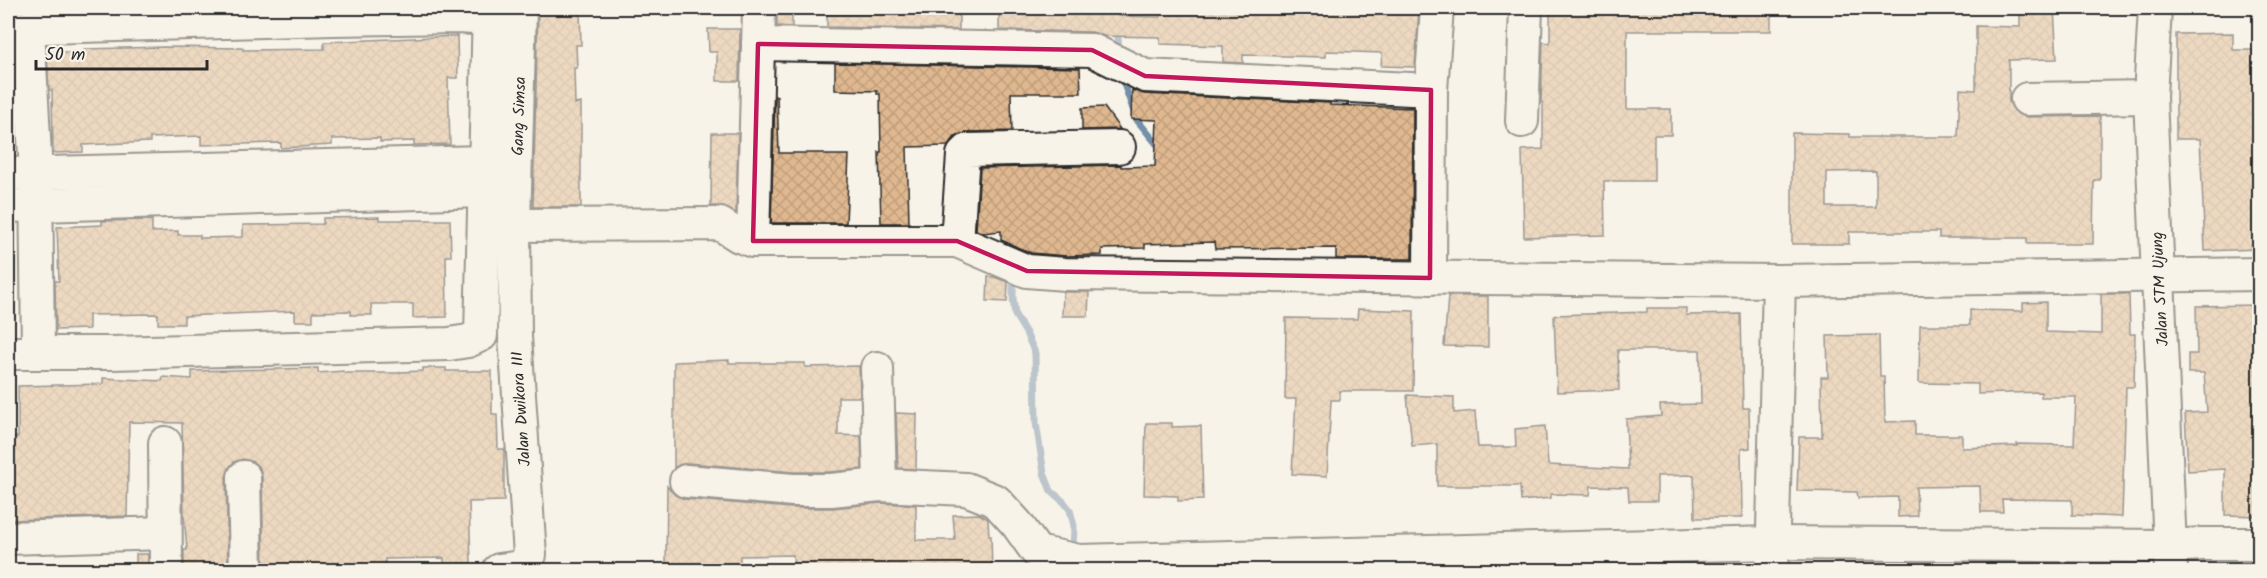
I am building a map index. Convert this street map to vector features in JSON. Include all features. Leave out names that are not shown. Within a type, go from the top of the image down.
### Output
[{"type":"street","name":"Gang Simsa","points":[[514,225],[520,8]]},
{"type":"street","points":[[753,241],[759,8]]},
{"type":"street","points":[[1430,278],[1431,90],[1437,8]]},
{"type":"street","points":[[1522,121],[1526,8]]},
{"type":"street","name":"Jalan STM Ujung","points":[[2154,8],[2150,97],[2171,558]]},
{"type":"street","points":[[333,13],[459,17],[489,13],[483,177],[481,335],[475,339],[449,345],[111,353],[23,352],[18,28],[333,13]]},
{"type":"street","points":[[759,44],[1092,50],[1145,76],[1431,90]]},
{"type":"street","points":[[2027,99],[2150,97]]},
{"type":"street","points":[[966,245],[963,155],[968,150],[1119,147]]},
{"type":"street","points":[[22,174],[483,177]]},
{"type":"street","points":[[22,206],[483,177]]},
{"type":"street","points":[[514,225],[720,224],[739,236],[753,241],[966,245],[1027,271],[1065,274],[1779,281],[2259,274]]},
{"type":"street","name":"Jalan Dwikora III","points":[[499,570],[522,567],[530,555],[515,337],[514,225]]},
{"type":"street","points":[[1772,557],[1779,281]]},
{"type":"street","points":[[877,369],[880,485]]},
{"type":"street","points":[[165,443],[166,570]]},
{"type":"street","points":[[244,477],[246,570]]},
{"type":"street","points":[[686,481],[793,490],[831,490],[880,485],[966,489],[996,501],[1037,552],[1079,561],[1772,557],[2171,558],[2202,544],[2259,544]]},
{"type":"street","points":[[8,538],[165,533]]},
{"type":"highlighted area","points":[[758,44],[1092,50],[1145,76],[1431,90],[1430,278],[1027,271],[957,241],[753,241]]},
{"type":"building","points":[[538,8],[580,8],[581,45],[576,45],[577,68],[574,68],[575,104],[581,103],[581,207],[533,207]]},
{"type":"building","points":[[777,8],[792,8],[792,27],[777,26]]},
{"type":"building","points":[[872,8],[959,8],[959,30],[827,27],[827,14],[872,14]]},
{"type":"building","points":[[999,8],[1119,8],[1118,16],[1160,17],[1161,8],[1419,8],[1415,67],[1381,66],[1382,53],[1326,51],[1326,57],[1243,55],[1243,63],[1223,62],[1223,46],[1160,44],[1160,37],[1104,36],[1092,32],[999,30]]},
{"type":"building","points":[[1550,8],[1771,8],[1771,31],[1627,31],[1627,109],[1671,109],[1671,135],[1654,135],[1654,181],[1604,181],[1605,235],[1524,237],[1522,150],[1543,149],[1543,103],[1541,103],[1543,42],[1550,43]]},
{"type":"building","points":[[2054,9],[2057,59],[2009,60],[2009,102],[2018,114],[2027,117],[2100,116],[2100,180],[2094,180],[2093,244],[2027,244],[2027,238],[1939,238],[1939,232],[1849,232],[1849,244],[1792,244],[1792,133],[1850,134],[1850,137],[1958,137],[1960,89],[1976,90],[1976,26],[2020,27],[2020,10]],"holes":[[[1876,171],[1876,207],[1827,207],[1827,172]]]},
{"type":"building","points":[[708,29],[740,29],[739,81],[717,81],[717,52],[709,52]]},
{"type":"building","points":[[2233,33],[2233,50],[2259,50],[2259,249],[2205,251],[2200,139],[2176,139],[2176,34]]},
{"type":"building","points":[[457,36],[458,78],[448,78],[450,144],[414,145],[414,141],[380,142],[380,138],[332,139],[332,145],[281,148],[281,143],[201,145],[201,136],[150,138],[150,142],[83,145],[83,152],[53,153],[52,90],[49,90],[47,52],[164,47],[243,48],[243,50],[324,49],[324,42]]},
{"type":"building","points":[[835,63],[1080,68],[1081,93],[1011,93],[1012,131],[968,132],[955,137],[948,146],[907,147],[909,223],[881,223],[880,94],[877,94],[877,91],[835,90]]},
{"type":"building","points":[[1132,90],[1144,94],[1413,108],[1412,259],[1336,259],[1336,248],[1215,249],[1214,242],[1145,244],[1145,248],[1102,249],[1102,255],[1066,256],[1031,253],[1001,240],[1001,231],[983,233],[976,230],[980,168],[1155,166],[1157,120],[1131,119]]},
{"type":"building","points":[[775,96],[777,96],[779,153],[849,155],[846,223],[771,223]]},
{"type":"building","points":[[1104,107],[1120,129],[1082,130],[1082,108]]},
{"type":"building","points":[[712,133],[738,133],[736,213],[721,206],[711,206]]},
{"type":"building","points":[[379,217],[379,220],[450,220],[451,256],[446,256],[447,317],[413,318],[413,304],[371,304],[372,315],[351,315],[351,311],[313,312],[313,321],[295,321],[295,311],[184,316],[184,324],[158,324],[158,314],[89,315],[89,329],[56,330],[55,281],[59,281],[57,227],[102,225],[102,221],[152,220],[152,232],[178,231],[178,235],[200,235],[200,238],[243,237],[243,225],[323,224],[323,218]]},
{"type":"building","points":[[988,276],[1008,282],[1007,302],[987,301]]},
{"type":"building","points":[[1063,292],[1089,292],[1088,316],[1062,316]]},
{"type":"building","points":[[2101,294],[2129,294],[2130,334],[2135,334],[2134,387],[2126,387],[2122,517],[2072,515],[2072,500],[2002,499],[2003,512],[1981,512],[1980,486],[1916,487],[1917,516],[1898,517],[1898,497],[1858,498],[1857,492],[1797,491],[1799,437],[1822,437],[1821,377],[1828,377],[1827,336],[1879,335],[1880,376],[1884,376],[1885,422],[1915,421],[1915,435],[1962,435],[1962,448],[2017,446],[2017,444],[2074,445],[2076,397],[2041,397],[2041,392],[1978,394],[1978,384],[1919,383],[1920,325],[1970,325],[1970,310],[2023,311],[2023,303],[2046,302],[2046,332],[2101,334]]},
{"type":"building","points":[[1448,296],[1488,296],[1488,347],[1444,346]]},
{"type":"building","points":[[2259,305],[2259,516],[2225,515],[2225,469],[2188,471],[2185,413],[2207,412],[2204,373],[2188,373],[2188,354],[2197,354],[2196,306]]},
{"type":"building","points":[[1647,308],[1686,308],[1686,315],[1741,314],[1743,408],[1749,408],[1750,448],[1741,449],[1742,518],[1695,518],[1694,475],[1657,476],[1657,501],[1629,501],[1628,487],[1591,486],[1590,495],[1551,494],[1551,498],[1521,501],[1520,486],[1437,486],[1437,444],[1412,446],[1407,395],[1454,397],[1454,413],[1475,411],[1478,447],[1516,447],[1515,429],[1545,426],[1548,465],[1628,469],[1626,419],[1661,416],[1660,405],[1701,404],[1700,350],[1618,350],[1619,390],[1557,392],[1554,315],[1647,312]]},
{"type":"building","points":[[1358,309],[1414,311],[1413,391],[1340,391],[1340,400],[1331,400],[1327,476],[1292,474],[1296,399],[1285,399],[1286,318],[1357,319]]},
{"type":"building","points":[[729,360],[729,363],[805,363],[805,367],[859,366],[860,397],[838,397],[838,435],[861,436],[862,469],[794,472],[688,463],[674,468],[674,362]]},
{"type":"building","points":[[318,368],[318,373],[343,371],[344,373],[400,373],[423,371],[423,368],[446,368],[446,371],[492,371],[492,414],[497,414],[498,449],[504,449],[504,501],[469,502],[471,563],[444,564],[444,558],[385,559],[385,570],[308,570],[308,567],[264,570],[262,476],[260,468],[253,462],[243,459],[234,462],[226,477],[228,570],[184,570],[184,550],[187,550],[182,423],[129,422],[127,516],[12,520],[13,437],[18,437],[18,386],[103,384],[103,378],[162,381],[163,377],[192,379],[192,371]]},
{"type":"building","points":[[896,413],[917,414],[916,469],[898,468]]},
{"type":"building","points":[[1146,423],[1172,423],[1172,427],[1201,426],[1203,500],[1178,501],[1178,496],[1144,495]]},
{"type":"building","points":[[667,486],[675,495],[684,499],[792,508],[833,508],[880,503],[916,505],[916,540],[955,540],[953,515],[979,514],[988,519],[992,570],[794,570],[793,555],[740,556],[740,564],[716,565],[715,570],[694,570],[694,564],[666,564]]},
{"type":"building","points":[[136,554],[148,554],[148,570],[136,570]]},
{"type":"waterway","points":[[1119,53],[1117,21],[1135,8]]},
{"type":"waterway","points":[[1120,73],[1137,120],[1161,149]]},
{"type":"waterway","points":[[1013,276],[1015,315],[1035,353],[1036,423],[1044,473],[1051,491],[1070,510],[1074,526],[1073,551]]}]
